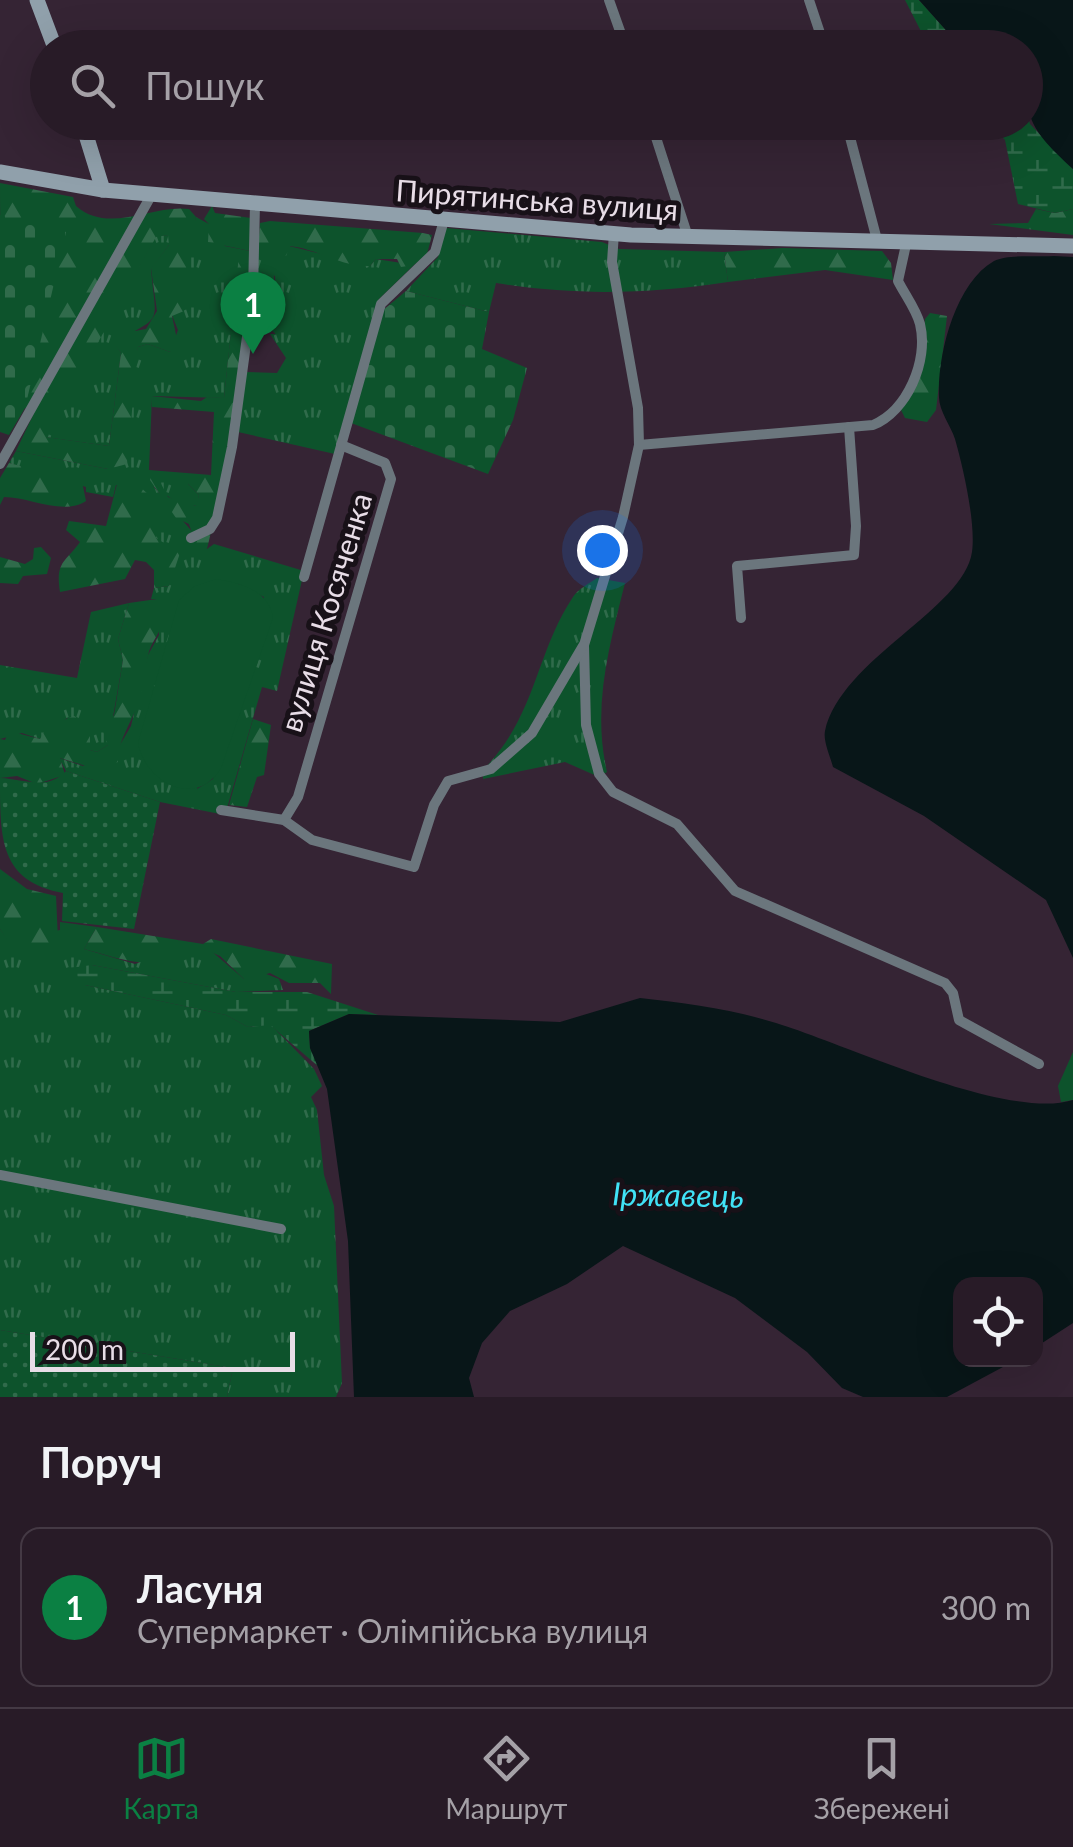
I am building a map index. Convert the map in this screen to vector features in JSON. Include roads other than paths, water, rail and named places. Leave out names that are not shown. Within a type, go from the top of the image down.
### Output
[{"type":"main road","points":[[37,0],[48,30]]},
{"type":"main road","points":[[88,140],[103,190]]},
{"type":"main road","name":"Пирятинська вулиця","points":[[0,172],[103,190],[614,233],[1073,246]]},
{"type":"street","points":[[608,0],[619,30]]},
{"type":"street","points":[[808,0],[819,30]]},
{"type":"street","points":[[657,140],[688,237]]},
{"type":"street","points":[[851,140],[877,240]]},
{"type":"street","points":[[0,464],[152,194]]},
{"type":"street","points":[[191,538],[210,529],[218,518],[232,447],[253,293],[256,204]]},
{"type":"street","points":[[304,576],[381,304],[435,252],[444,220]]},
{"type":"street","points":[[614,233],[612,262],[638,408],[638,445],[623,518],[598,586],[584,645],[588,738],[599,774],[613,792],[677,824],[735,891],[945,984],[954,993],[959,1020],[1039,1064]]},
{"type":"street","points":[[638,445],[849,427],[888,419],[906,398],[916,374],[919,320],[898,281],[908,239]]},
{"type":"street","points":[[740,618],[738,566],[854,555],[856,526],[849,427]]},
{"type":"street","name":"вулиця Косяченка","points":[[284,820],[298,797],[392,479],[385,463],[341,445]]},
{"type":"street","points":[[221,810],[284,820],[312,840],[414,867],[434,804],[448,780],[491,769],[532,733],[584,645]]},
{"type":"street","points":[[0,1175],[280,1229]]},
{"type":"water","points":[[919,0],[1073,0],[1073,169],[1043,138],[1043,30],[946,30]]},
{"type":"water","points":[[1073,257],[1073,958],[1046,900],[924,816],[833,767],[825,735],[836,705],[854,681],[948,594],[964,573],[972,552],[965,479],[939,397],[945,342],[959,303],[980,271],[994,261]]},
{"type":"water","name":"Іржавець","points":[[640,998],[708,1007],[806,1033],[968,1090],[1044,1104],[1073,1100],[1073,1323],[1043,1342],[1043,1277],[953,1277],[953,1367],[1003,1367],[947,1397],[863,1397],[842,1388],[807,1352],[735,1298],[623,1246],[567,1284],[510,1311],[482,1343],[469,1378],[474,1397],[354,1397],[348,1241],[327,1089],[310,1048],[309,1031],[349,1014],[560,1022]]},
{"type":"place","name":"Ласуня","points":[[253,354]]}]
